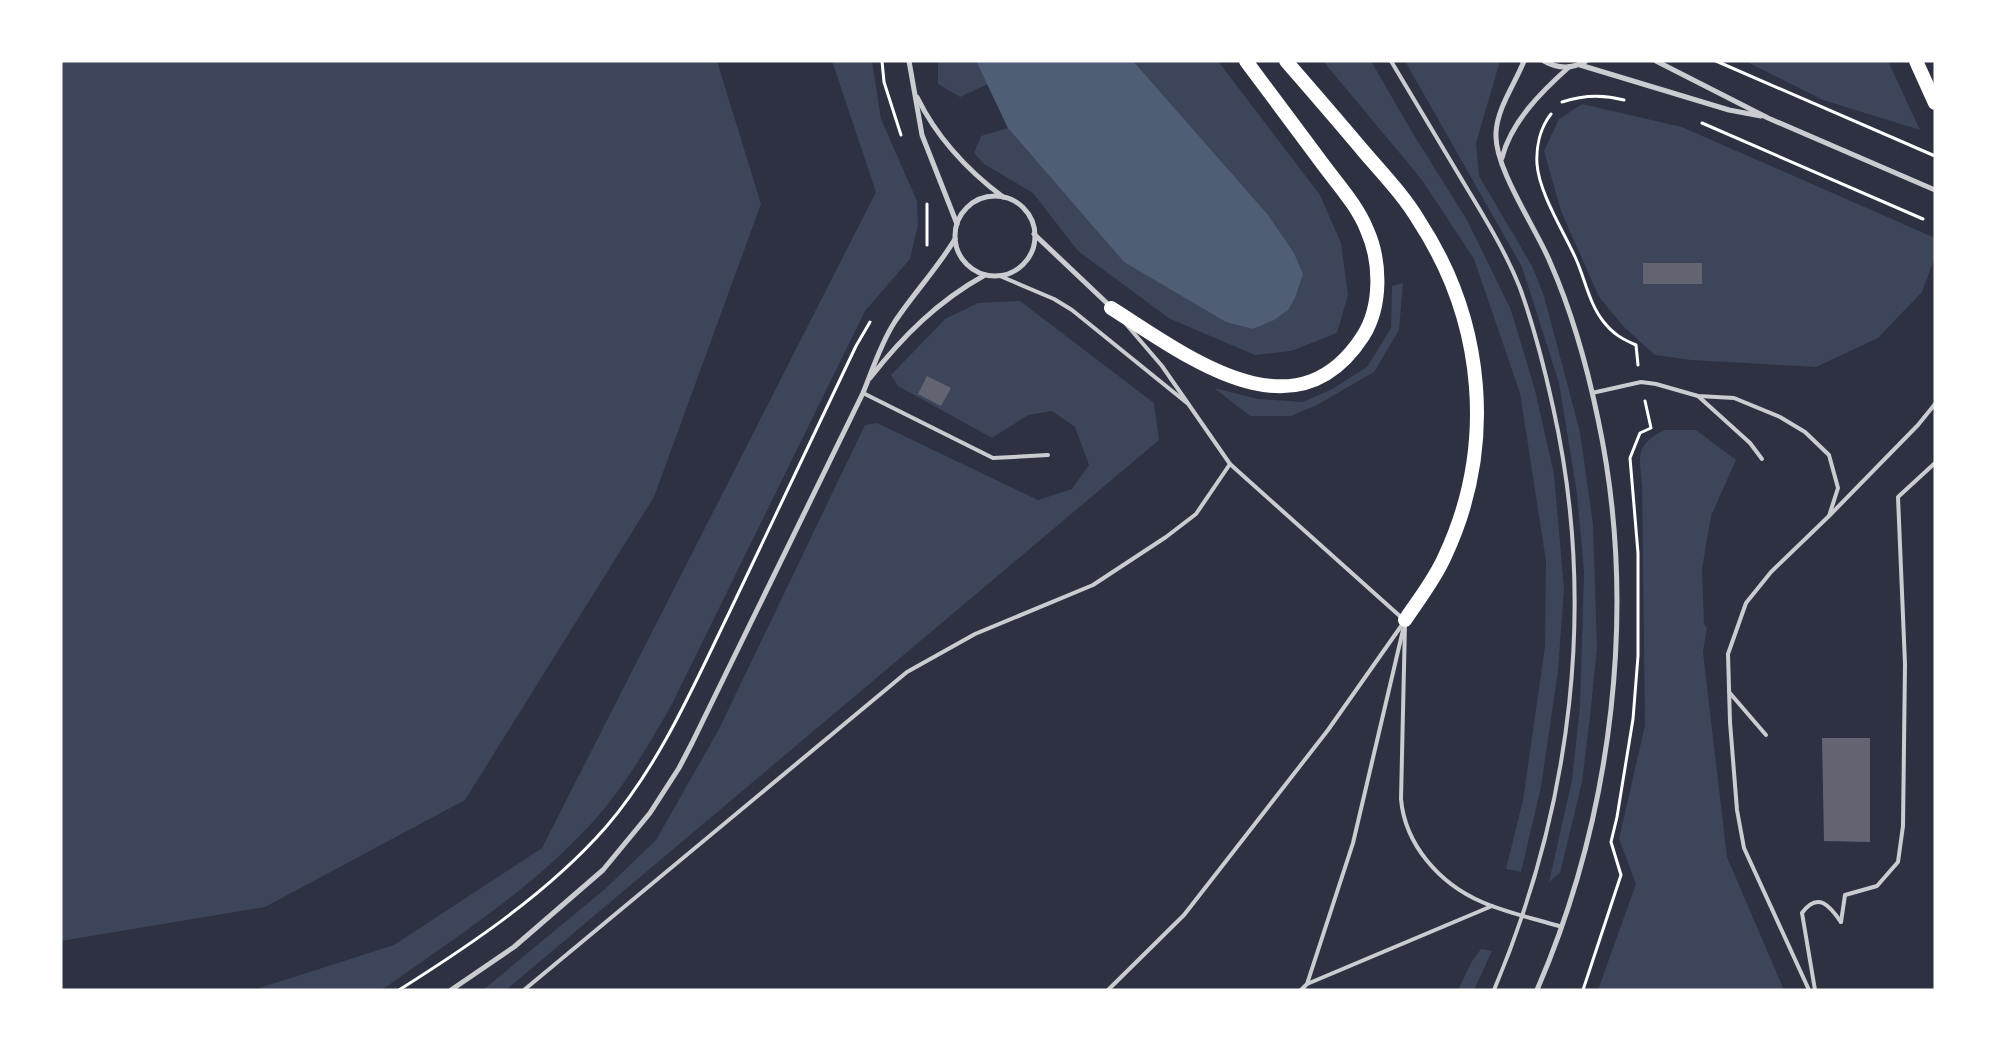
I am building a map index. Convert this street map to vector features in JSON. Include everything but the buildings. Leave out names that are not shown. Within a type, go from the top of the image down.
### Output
[{"type":"highway","points":[[1111,308],[1202,364],[1240,380],[1260,385],[1294,386],[1322,377],[1345,359],[1365,333],[1376,299],[1377,284],[1376,265],[1368,230],[1345,194],[1246,61]]},
{"type":"highway","points":[[1286,61],[1402,196],[1420,221],[1446,267],[1463,312],[1472,347],[1478,404],[1478,430],[1475,454],[1463,509],[1445,558],[1405,620]]},
{"type":"highway","points":[[1916,61],[1935,103]]},
{"type":"street","points":[[909,61],[922,135],[957,224]]},
{"type":"street","points":[[1524,61],[1497,123],[1496,140],[1512,187],[1549,259],[1566,300],[1592,394],[1611,505],[1616,586],[1615,641],[1607,730],[1591,827],[1562,927],[1538,990]]},
{"type":"street","points":[[1544,61],[1558,67],[1580,65],[1586,61]]},
{"type":"street","points":[[1656,61],[1768,118],[1935,190]]},
{"type":"street","points":[[1580,65],[1729,110],[1768,118]]},
{"type":"street","points":[[1501,158],[1505,146],[1526,112],[1549,85],[1569,67]]},
{"type":"street","points":[[914,92],[926,116],[945,142],[963,163],[1004,198]]},
{"type":"street","points":[[450,990],[514,947],[585,886],[617,854],[650,813],[679,768],[692,743],[863,393],[878,351],[893,324],[936,268],[955,239],[957,224],[964,211],[976,202],[994,196],[1004,198],[1018,204],[1025,211],[1032,224],[1034,234],[1032,249],[1025,262],[1014,271],[1000,276],[985,275],[964,262],[955,239]]},
{"type":"street","points":[[1034,234],[1111,308]]},
{"type":"street","points":[[867,383],[924,317],[965,286],[985,275]]},
{"type":"lane","points":[[1391,61],[1482,213],[1519,288],[1544,366],[1565,466],[1574,551],[1575,639],[1572,694],[1554,808],[1523,915],[1494,990]]},
{"type":"lane","points":[[1000,276],[1047,296],[1072,310],[1145,367],[1191,407]]},
{"type":"lane","points":[[1111,308],[1162,366],[1230,464],[1405,620],[1402,815],[1408,832],[1429,863],[1458,890],[1482,902],[1562,927]]},
{"type":"lane","points":[[1592,394],[1640,382],[1656,384],[1698,396],[1734,398],[1780,417],[1805,432],[1829,455],[1838,488],[1829,516]]},
{"type":"lane","points":[[863,393],[993,458],[1048,455]]},
{"type":"lane","points":[[1698,396],[1750,442],[1762,459]]},
{"type":"lane","points":[[1809,990],[1744,848],[1737,810],[1728,654],[1746,603],[1771,572],[1918,425],[1935,404]]},
{"type":"lane","points":[[1815,990],[1802,913],[1807,906],[1814,902],[1823,902],[1831,908],[1842,922],[1845,895],[1877,886],[1898,862],[1903,826],[1906,748],[1904,621],[1898,497],[1935,463]]},
{"type":"lane","points":[[524,990],[908,672],[975,634],[1092,585],[1166,537],[1196,514],[1230,464]]},
{"type":"lane","points":[[1307,984],[1352,843],[1405,620]]},
{"type":"lane","points":[[1108,990],[1184,915],[1328,730],[1405,620]]},
{"type":"lane","points":[[1729,692],[1766,735]]},
{"type":"lane","points":[[1301,990],[1307,984],[1492,906]]},
{"type":"path","points":[[882,61],[884,82],[902,139]]},
{"type":"path","points":[[1716,61],[1935,156]]},
{"type":"path","points":[[1629,102],[1610,97],[1584,95],[1562,102],[1548,119],[1538,141],[1537,166],[1546,194],[1577,261],[1592,303],[1602,320],[1616,336],[1636,345],[1637,359]]},
{"type":"path","points":[[1696,121],[1923,219]]},
{"type":"path","points":[[922,252],[927,244],[927,202]]},
{"type":"path","points":[[399,990],[481,936],[569,864],[628,800],[674,728],[856,346],[874,317]]},
{"type":"shaded area","points":[[61,61],[717,61],[761,204],[654,497],[465,800],[265,907],[61,941]]},
{"type":"shaded area","points":[[832,61],[872,61],[881,119],[917,201],[918,225],[910,259],[865,311],[671,706],[637,763],[619,790],[598,816],[551,864],[499,906],[381,990],[253,990],[394,945],[542,848],[876,192]]},
{"type":"shaded area","points":[[938,61],[1218,61],[1320,195],[1341,243],[1348,295],[1337,333],[1291,351],[1255,355],[1170,319],[1078,251],[1033,193],[984,164],[974,153],[981,136],[1008,128],[988,84],[960,97],[938,84]]},
{"type":"shaded area","points":[[976,61],[1133,61],[1268,215],[1294,253],[1303,274],[1295,298],[1288,310],[1274,320],[1253,329],[1226,322],[1124,262],[1008,128]]},
{"type":"shaded area","points":[[1323,61],[1371,61],[1412,132],[1467,220],[1511,310],[1535,390],[1554,474],[1564,589],[1558,671],[1541,787],[1521,872],[1506,869],[1523,800],[1545,646],[1546,561],[1520,393],[1474,259],[1422,180]]},
{"type":"shaded area","points":[[1405,61],[1500,61],[1476,143],[1479,176],[1532,266],[1544,296],[1580,432],[1593,524],[1597,648],[1582,782],[1560,873],[1549,882],[1572,780],[1580,706],[1584,572],[1577,494],[1559,383],[1522,267]]},
{"type":"shaded area","points":[[1745,61],[1888,61],[1920,130],[1823,100]]},
{"type":"shaded area","points":[[1582,104],[1682,127],[1935,238],[1935,257],[1922,292],[1878,338],[1816,367],[1691,360],[1655,355],[1624,327],[1599,297],[1561,211],[1544,151],[1559,119]]},
{"type":"shaded area","points":[[1403,283],[1399,330],[1374,372],[1317,405],[1291,416],[1250,416],[1214,388],[1258,399],[1303,402],[1332,389],[1367,367],[1391,328],[1392,286]]},
{"type":"shaded area","points":[[1020,301],[1154,403],[1159,440],[506,990],[483,990],[605,889],[656,840],[718,731],[865,425],[877,423],[1038,500],[1072,489],[1089,465],[1075,427],[1052,411],[1028,415],[992,438],[898,386],[891,375],[945,319],[978,303]]},
{"type":"shaded area","points":[[1665,430],[1696,430],[1736,460],[1711,516],[1702,569],[1704,624],[1707,628],[1703,652],[1727,857],[1784,990],[1598,990],[1636,884],[1619,839],[1645,725],[1642,485],[1640,459],[1641,452],[1648,440]]},
{"type":"shaded area","points":[[1481,949],[1492,951],[1474,990],[1458,990],[1472,961]]}]
